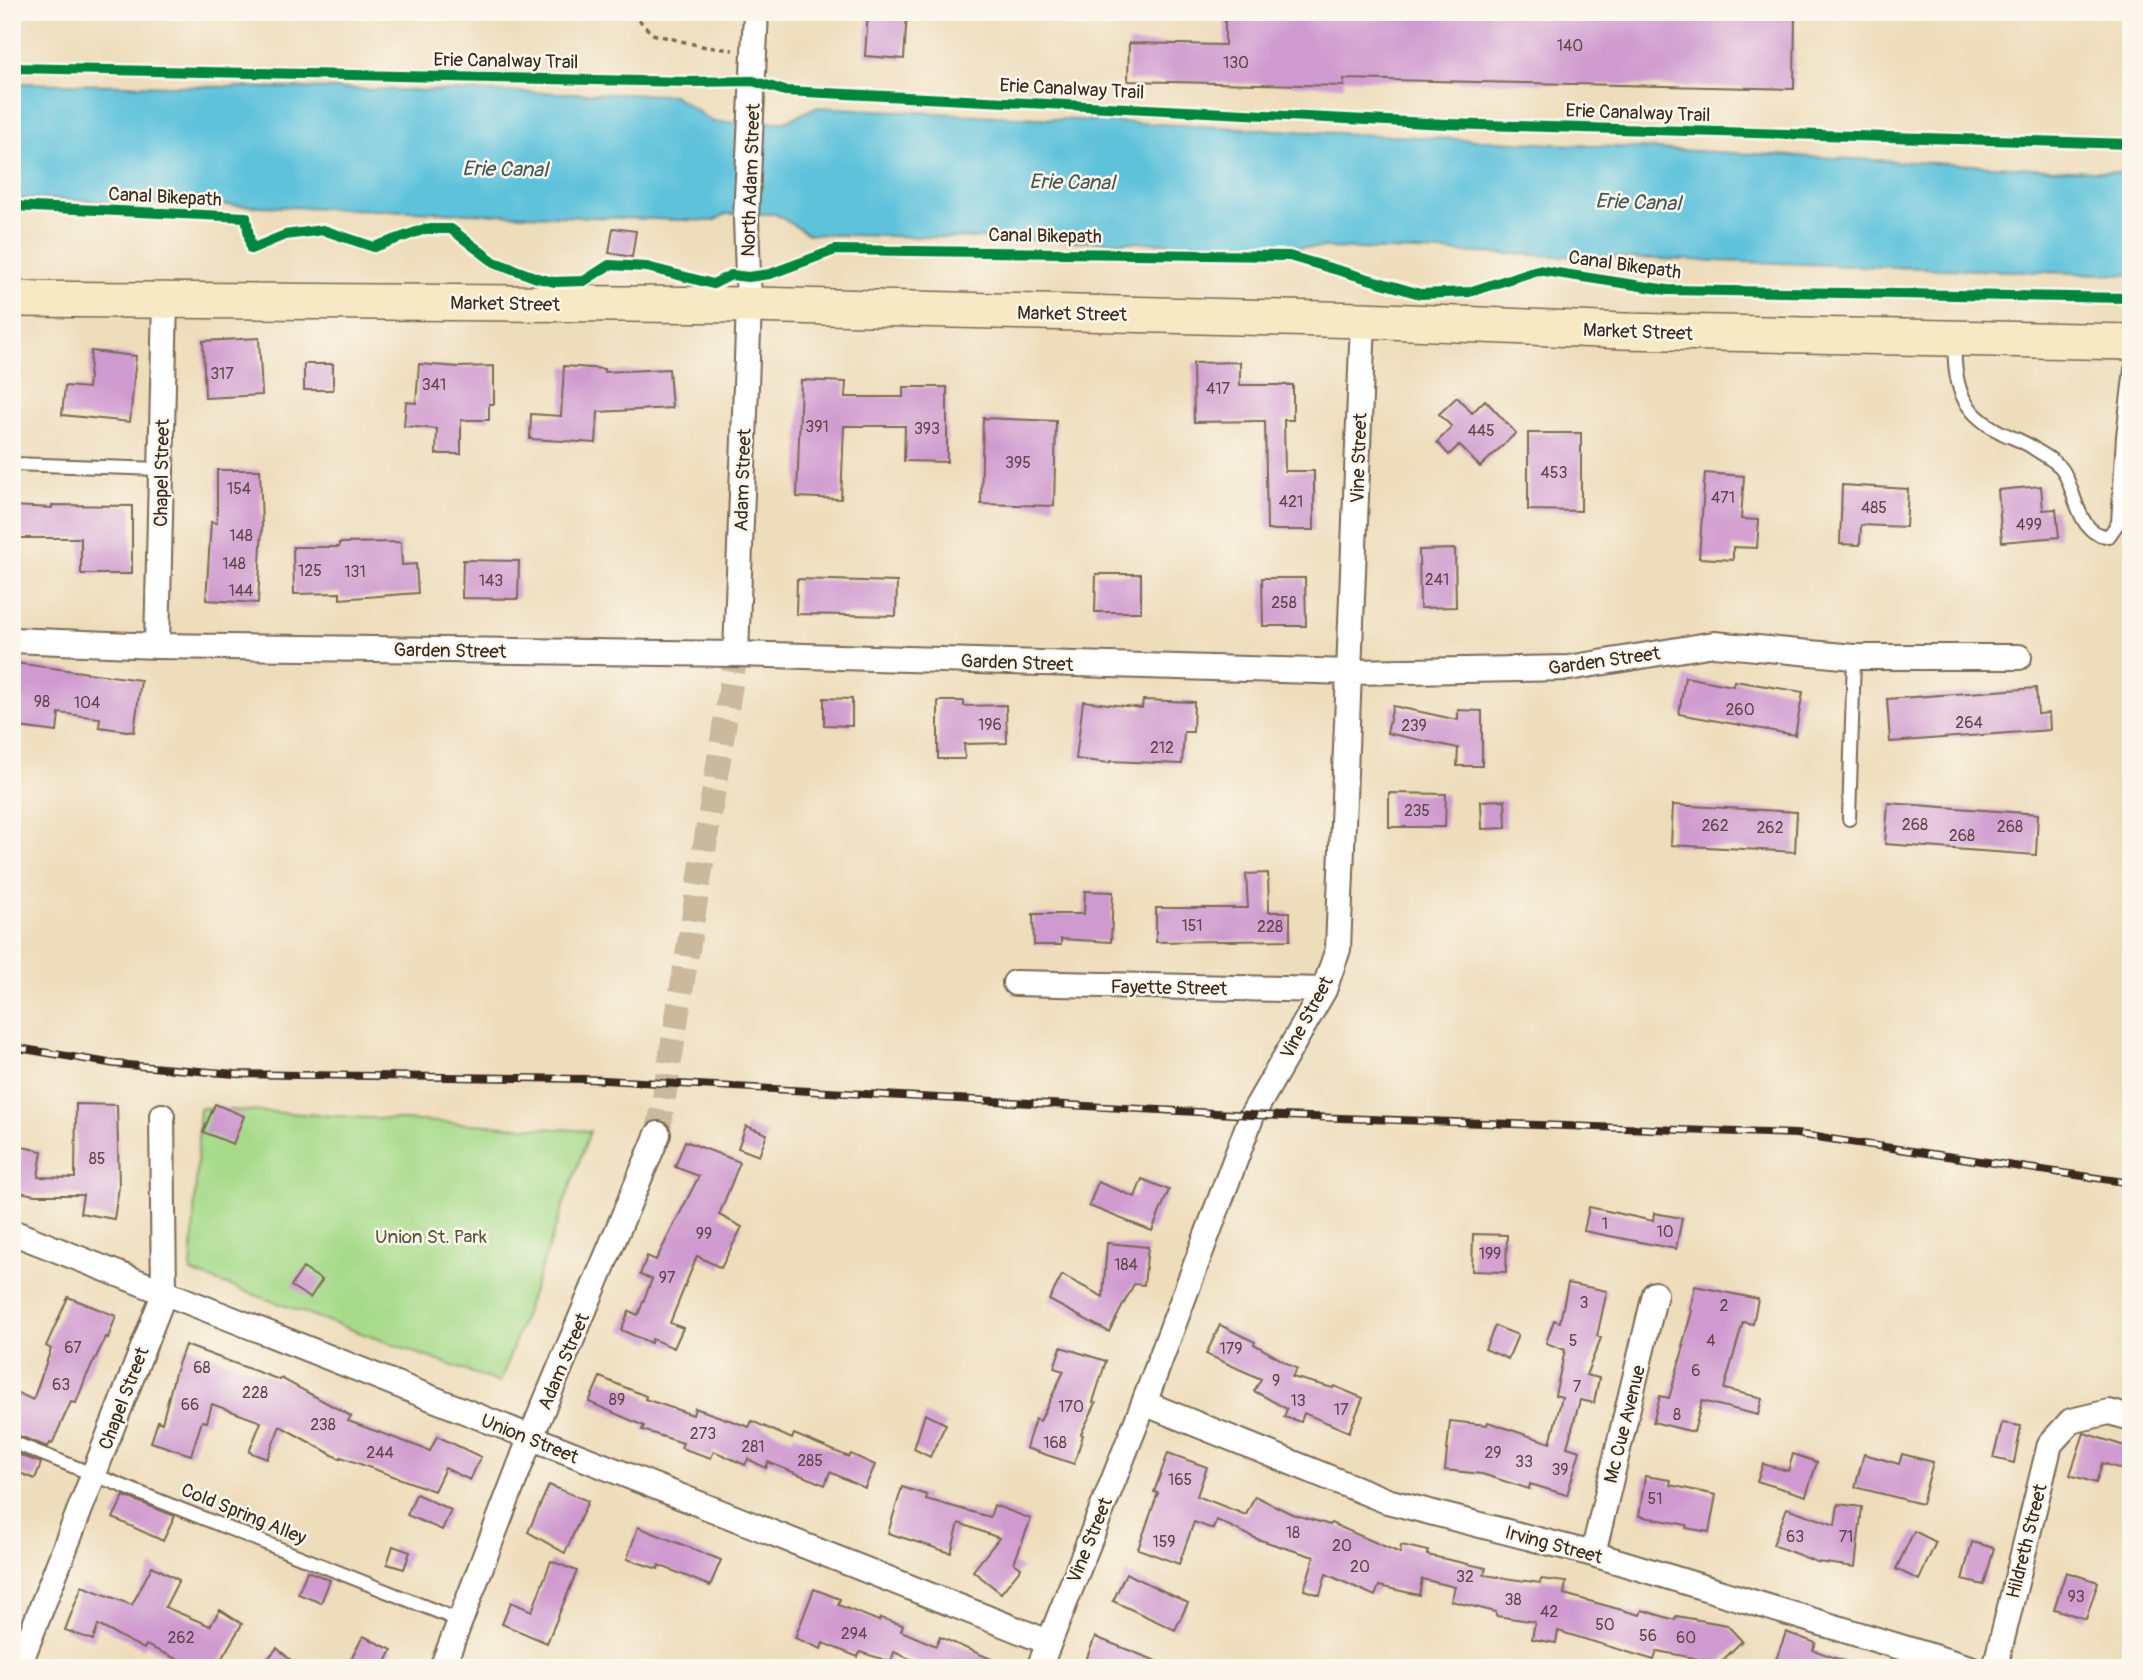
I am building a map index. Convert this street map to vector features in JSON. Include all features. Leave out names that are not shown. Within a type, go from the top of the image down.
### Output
[{"type":"street","name":"North Adam Street","points":[[749,305],[746,218],[756,12]]},
{"type":"street","name":"Market Street","points":[[12,299],[749,305],[1363,320],[1623,331],[2131,342]]},
{"type":"street","name":"Chapel Street","points":[[157,646],[165,300]]},
{"type":"street","name":"Adam Street","points":[[736,654],[749,305]]},
{"type":"street","name":"Vine Street","points":[[1039,1668],[1144,1403],[1252,1115],[1324,990],[1338,949],[1363,320]]},
{"type":"street","name":"Garden Street","points":[[12,640],[157,646],[736,654],[1350,672],[1569,668],[1713,644],[1854,657],[2019,657]]},
{"type":"street","name":"Fayette Street","points":[[1015,983],[1324,990]]},
{"type":"street","name":"Chapel Street","points":[[23,1663],[164,1294],[162,1116]]},
{"type":"street","name":"Adam Street","points":[[442,1668],[530,1438],[658,1134]]},
{"type":"street","name":"Union Street","points":[[12,1232],[1048,1643]]},
{"type":"street","name":"Mc Cue Avenue","points":[[1593,1554],[1656,1294]]},
{"type":"street","name":"Irving Street","points":[[1144,1403],[1387,1501],[1593,1554],[1970,1668]]},
{"type":"street","name":"Hildreth Street","points":[[1995,1668],[2050,1444],[2071,1421],[2109,1412],[2131,1418]]},
{"type":"lane","points":[[1954,339],[1957,385],[1971,412],[1985,424],[2030,446],[2062,469],[2081,516],[2090,529],[2102,536],[2109,536],[2118,523],[2123,436],[2131,369]]},
{"type":"lane","points":[[12,464],[161,469]]},
{"type":"lane","points":[[1849,820],[1854,657]]},
{"type":"lane","name":"Cold Spring Alley","points":[[12,1442],[461,1621]]},
{"type":"path","points":[[632,12],[652,34],[706,47],[752,52]]},
{"type":"green space","name":"Union St. Park","points":[[200,1108],[590,1131],[500,1383],[191,1272]]},
{"type":"water","name":"Erie Canal","points":[[12,83],[673,95],[713,122],[785,122],[816,107],[2131,173],[2131,275],[1209,244],[808,234],[775,214],[726,214],[713,221],[12,198]]},
{"type":"building","points":[[868,12],[907,12],[904,59],[865,56]]},
{"type":"building","points":[[1225,12],[1795,12],[1794,89],[1344,79],[1344,86],[1128,81],[1129,43],[1225,45]]},
{"type":"building","points":[[613,228],[636,231],[632,257],[609,253]]},
{"type":"building","points":[[259,338],[262,395],[205,398],[203,341]]},
{"type":"building","points":[[91,351],[136,356],[130,422],[62,415],[65,386],[88,388]]},
{"type":"building","points":[[1240,362],[1240,385],[1293,385],[1293,420],[1284,420],[1285,471],[1314,471],[1314,530],[1267,530],[1265,421],[1194,422],[1193,363]]},
{"type":"building","points":[[304,364],[333,364],[333,390],[304,390]]},
{"type":"building","points":[[419,364],[494,366],[494,404],[489,404],[489,420],[461,420],[461,454],[436,454],[437,429],[404,426],[406,402],[416,403]]},
{"type":"building","points":[[564,366],[604,369],[604,372],[669,369],[672,408],[598,412],[596,443],[530,439],[531,414],[561,416]]},
{"type":"building","points":[[801,380],[846,382],[845,397],[903,397],[903,387],[947,387],[947,462],[904,461],[905,426],[844,426],[841,499],[797,497]]},
{"type":"building","points":[[1457,397],[1472,413],[1485,400],[1516,433],[1480,467],[1459,445],[1449,455],[1437,442],[1452,427],[1439,414]]},
{"type":"building","points":[[983,418],[1056,421],[1054,506],[981,504]]},
{"type":"building","points":[[1528,433],[1581,433],[1581,511],[1528,510]]},
{"type":"building","points":[[217,470],[260,470],[262,526],[258,603],[206,600],[211,522],[217,523]]},
{"type":"building","points":[[1705,473],[1744,476],[1741,519],[1759,520],[1757,548],[1733,547],[1733,560],[1699,558]]},
{"type":"building","points":[[1842,485],[1908,489],[1906,527],[1861,525],[1860,545],[1840,544]]},
{"type":"building","points":[[2041,486],[2043,510],[2056,509],[2059,537],[2002,542],[1998,490]]},
{"type":"building","points":[[52,505],[132,506],[132,574],[81,574],[81,538],[12,538],[12,506],[52,508]]},
{"type":"building","points":[[401,542],[402,565],[416,564],[418,593],[340,599],[340,593],[294,594],[293,547],[339,547],[339,543]]},
{"type":"building","points":[[1455,549],[1456,607],[1420,608],[1419,550]]},
{"type":"building","points":[[463,560],[519,561],[518,599],[462,598]]},
{"type":"building","points":[[1096,574],[1141,574],[1141,612],[1095,612]]},
{"type":"building","points":[[1262,578],[1305,578],[1306,626],[1263,626]]},
{"type":"building","points":[[797,579],[897,582],[896,616],[796,614]]},
{"type":"building","points":[[15,663],[141,680],[134,732],[99,727],[100,718],[59,713],[57,732],[12,726]]},
{"type":"building","points":[[1685,677],[1733,686],[1734,681],[1803,692],[1795,735],[1679,714]]},
{"type":"building","points":[[2036,688],[2038,714],[2049,713],[2050,730],[1890,742],[1887,699]]},
{"type":"building","points":[[824,698],[852,699],[852,726],[824,725]]},
{"type":"building","points":[[1143,700],[1194,702],[1193,732],[1184,732],[1182,764],[1109,763],[1076,759],[1083,701],[1142,708]]},
{"type":"building","points":[[938,701],[964,701],[964,706],[1006,705],[1007,743],[964,744],[965,759],[938,759]]},
{"type":"building","points":[[1393,706],[1458,720],[1458,710],[1482,711],[1482,766],[1457,766],[1458,748],[1387,733]]},
{"type":"building","points":[[1389,793],[1446,794],[1445,827],[1389,827]]},
{"type":"building","points":[[1505,800],[1506,828],[1482,829],[1481,801]]},
{"type":"building","points":[[1888,803],[2038,814],[2036,855],[1885,844]]},
{"type":"building","points":[[1673,805],[1797,812],[1795,852],[1671,845]]},
{"type":"building","points":[[1268,873],[1269,912],[1290,912],[1290,940],[1156,942],[1156,908],[1248,908],[1246,874]]},
{"type":"building","points":[[1085,891],[1113,892],[1111,942],[1061,939],[1061,945],[1034,945],[1033,914],[1084,914]]},
{"type":"building","points":[[76,1104],[117,1105],[119,1187],[114,1219],[80,1213],[83,1195],[35,1195],[14,1191],[22,1147],[42,1151],[38,1177],[75,1178]]},
{"type":"building","points":[[215,1104],[244,1116],[233,1144],[203,1132]]},
{"type":"building","points":[[746,1126],[767,1134],[759,1156],[738,1148]]},
{"type":"building","points":[[685,1141],[740,1162],[719,1215],[742,1227],[721,1268],[697,1256],[670,1323],[683,1328],[674,1348],[652,1339],[651,1343],[621,1330],[629,1311],[638,1315],[652,1279],[640,1275],[647,1256],[656,1260],[699,1176],[675,1167]]},
{"type":"building","points":[[1142,1179],[1169,1190],[1152,1231],[1089,1206],[1098,1182],[1135,1197]]},
{"type":"building","points":[[1589,1207],[1653,1221],[1654,1213],[1682,1218],[1676,1249],[1584,1231]]},
{"type":"building","points":[[1473,1234],[1507,1235],[1506,1272],[1472,1271]]},
{"type":"building","points":[[1107,1243],[1148,1247],[1144,1285],[1134,1284],[1109,1332],[1049,1300],[1062,1275],[1103,1297]]},
{"type":"building","points":[[303,1268],[322,1280],[310,1298],[291,1286]]},
{"type":"building","points":[[1568,1283],[1607,1291],[1597,1336],[1601,1338],[1586,1375],[1599,1378],[1594,1403],[1580,1400],[1567,1447],[1580,1451],[1567,1495],[1530,1484],[1529,1489],[1482,1474],[1445,1470],[1450,1421],[1487,1425],[1488,1422],[1550,1443],[1562,1397],[1555,1395],[1565,1350],[1546,1343],[1554,1320],[1560,1322]]},
{"type":"building","points":[[1695,1286],[1758,1299],[1753,1324],[1743,1322],[1724,1389],[1762,1398],[1758,1415],[1702,1401],[1694,1432],[1653,1422],[1660,1396],[1669,1398],[1684,1346]]},
{"type":"building","points":[[68,1297],[116,1316],[76,1403],[71,1402],[52,1444],[48,1447],[12,1433],[12,1407],[18,1393],[33,1400],[51,1349],[46,1346]]},
{"type":"building","points":[[1220,1325],[1255,1342],[1254,1344],[1297,1369],[1292,1377],[1333,1388],[1334,1386],[1363,1398],[1349,1432],[1304,1413],[1301,1422],[1284,1417],[1287,1409],[1254,1391],[1261,1379],[1206,1354]]},
{"type":"building","points":[[1495,1326],[1518,1335],[1508,1359],[1485,1349]]},
{"type":"building","points":[[185,1345],[280,1380],[281,1378],[351,1416],[348,1421],[430,1451],[437,1436],[481,1457],[470,1480],[445,1468],[434,1491],[341,1457],[340,1459],[280,1426],[267,1459],[249,1452],[261,1422],[212,1404],[207,1422],[202,1421],[191,1455],[151,1442],[158,1421],[162,1423]]},
{"type":"building","points":[[1061,1347],[1106,1361],[1093,1402],[1096,1403],[1081,1434],[1083,1435],[1074,1464],[1026,1448],[1035,1419],[1040,1421],[1064,1371],[1054,1368]]},
{"type":"building","points":[[600,1377],[646,1396],[645,1399],[693,1415],[695,1408],[749,1427],[752,1421],[792,1439],[794,1434],[875,1465],[865,1488],[830,1472],[825,1485],[768,1462],[766,1468],[748,1459],[745,1465],[714,1451],[711,1458],[681,1448],[683,1443],[642,1430],[644,1426],[589,1402]]},
{"type":"building","points":[[925,1414],[946,1424],[930,1457],[914,1449]]},
{"type":"building","points":[[2002,1423],[2021,1426],[2014,1463],[1993,1458]]},
{"type":"building","points":[[2084,1433],[2131,1448],[2125,1470],[2102,1463],[2096,1483],[2070,1475]]},
{"type":"building","points":[[12,1452],[41,1463],[35,1479],[12,1470]]},
{"type":"building","points":[[1168,1453],[1207,1467],[1197,1496],[1246,1515],[1255,1496],[1292,1514],[1330,1525],[1331,1523],[1400,1553],[1401,1545],[1428,1551],[1427,1555],[1486,1568],[1484,1575],[1540,1583],[1541,1579],[1566,1582],[1564,1594],[1640,1615],[1642,1610],[1675,1620],[1676,1616],[1727,1625],[1742,1641],[1720,1663],[1657,1651],[1654,1660],[1558,1631],[1556,1643],[1532,1639],[1535,1622],[1496,1616],[1496,1612],[1451,1601],[1455,1587],[1422,1579],[1419,1595],[1379,1586],[1375,1596],[1326,1574],[1320,1595],[1304,1590],[1314,1557],[1257,1539],[1217,1520],[1213,1529],[1194,1522],[1179,1564],[1138,1549],[1158,1493],[1154,1492]]},
{"type":"building","points":[[1793,1454],[1817,1462],[1806,1496],[1757,1481],[1763,1464],[1788,1471]]},
{"type":"building","points":[[1864,1454],[1899,1464],[1902,1454],[1933,1462],[1922,1504],[1855,1487]]},
{"type":"building","points":[[1645,1476],[1671,1480],[1670,1485],[1716,1495],[1709,1532],[1639,1516]]},
{"type":"building","points":[[549,1485],[588,1501],[565,1553],[528,1532]]},
{"type":"building","points":[[902,1487],[927,1495],[926,1499],[990,1517],[994,1505],[1031,1519],[1014,1563],[1021,1568],[1001,1593],[973,1571],[999,1538],[959,1523],[951,1553],[888,1533]]},
{"type":"building","points":[[416,1494],[451,1510],[442,1530],[407,1515]]},
{"type":"building","points":[[124,1496],[175,1516],[163,1541],[113,1518]]},
{"type":"building","points":[[1838,1504],[1862,1507],[1855,1567],[1817,1562],[1773,1545],[1787,1508],[1835,1525]]},
{"type":"building","points":[[638,1527],[721,1560],[710,1586],[659,1565],[658,1569],[627,1559]]},
{"type":"building","points":[[1914,1531],[1936,1542],[1919,1580],[1896,1569]]},
{"type":"building","points":[[1972,1542],[1994,1548],[1984,1585],[1962,1580]]},
{"type":"building","points":[[393,1546],[410,1552],[404,1569],[387,1564]]},
{"type":"building","points":[[551,1561],[577,1571],[547,1643],[502,1624],[511,1602],[532,1611]]},
{"type":"building","points":[[152,1566],[179,1580],[165,1607],[210,1626],[220,1610],[242,1624],[216,1668],[197,1668],[146,1645],[144,1649],[98,1625],[93,1640],[65,1630],[82,1586],[132,1605]]},
{"type":"building","points":[[307,1571],[330,1580],[321,1603],[298,1594]]},
{"type":"building","points":[[2066,1572],[2098,1582],[2086,1619],[2054,1609]]},
{"type":"building","points":[[1126,1573],[1188,1603],[1175,1630],[1113,1601]]},
{"type":"building","points":[[814,1589],[840,1599],[838,1605],[879,1621],[880,1618],[903,1625],[901,1631],[936,1646],[940,1637],[1012,1668],[931,1668],[894,1652],[891,1662],[860,1652],[858,1657],[823,1643],[821,1649],[795,1638]]},
{"type":"building","points":[[1786,1632],[1816,1643],[1813,1650],[1855,1665],[1855,1668],[1773,1668]]},
{"type":"building","points":[[363,1636],[392,1650],[383,1668],[363,1668],[350,1661]]},
{"type":"building","points":[[1095,1637],[1172,1667],[1172,1668],[1083,1668]]},
{"type":"building","points":[[277,1648],[300,1668],[260,1668]]},
{"type":"tunnel","points":[[658,1134],[736,654]]},
{"type":"railway","points":[[12,1047],[115,1064],[235,1074],[586,1079],[1252,1115],[1796,1134],[2131,1183]]},
{"type":"cycle path","name":"Erie Canalway Trail","points":[[12,68],[689,82],[753,81],[785,91],[1447,124],[2131,144]]},
{"type":"cycle path","name":"Canal Bikepath","points":[[12,206],[246,217],[251,249],[285,235],[323,230],[374,247],[425,229],[451,229],[494,262],[554,282],[584,281],[609,265],[647,267],[713,284],[731,275],[748,277],[770,274],[835,250],[1289,256],[1420,294],[1469,292],[1538,270],[1667,290],[2131,298]]}]
